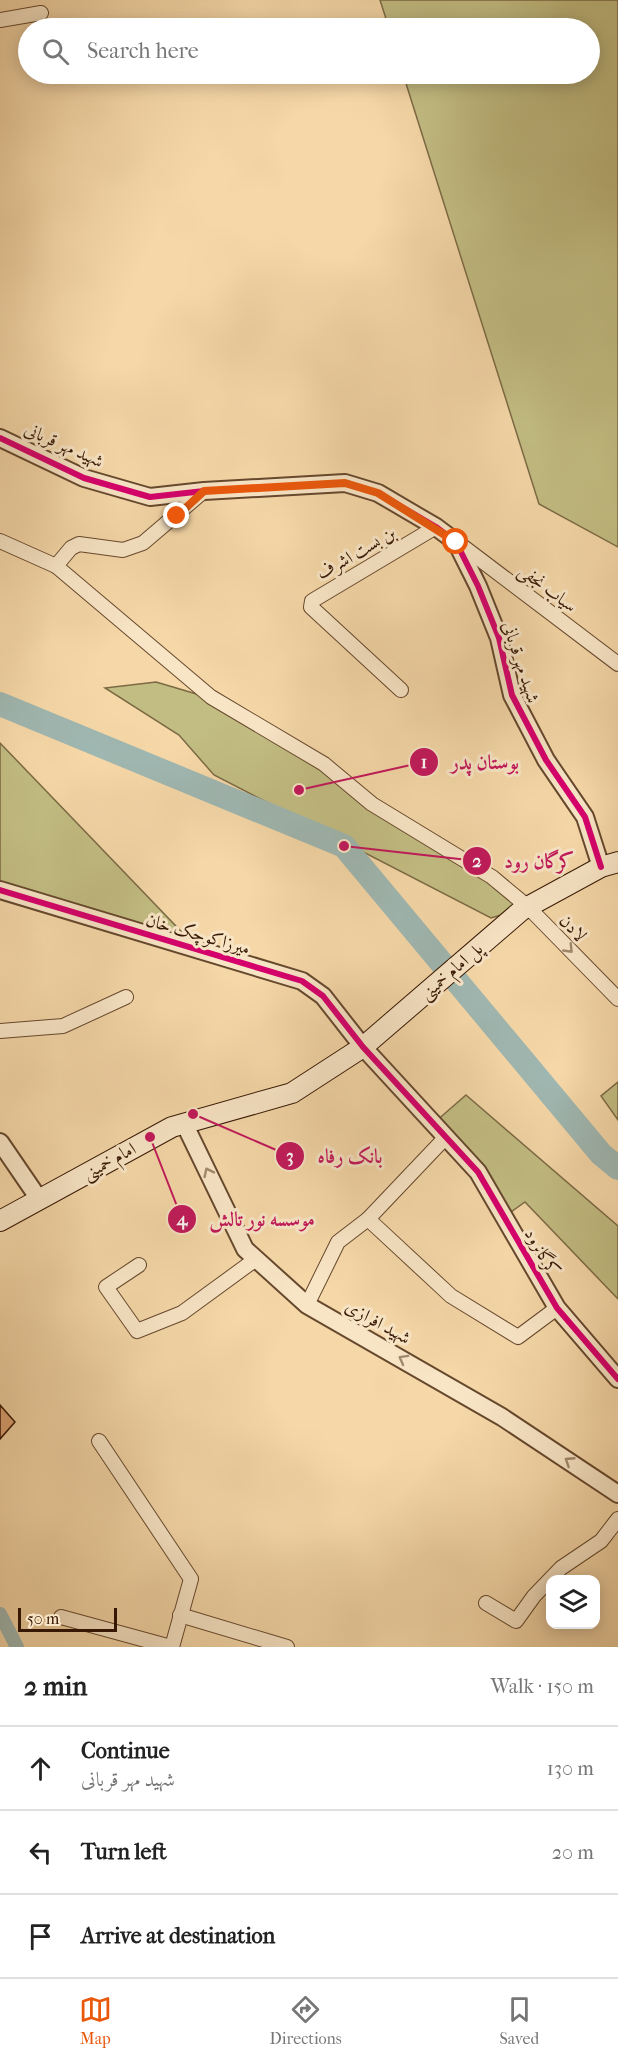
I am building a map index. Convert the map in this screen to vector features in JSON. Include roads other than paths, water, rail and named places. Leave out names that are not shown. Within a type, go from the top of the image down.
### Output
[{"type":"main road","points":[[525,908],[609,864]]},
{"type":"main road","name":"پل امام خمینی","points":[[380,1032],[525,908]]},
{"type":"main road","name":"امام خمینی","points":[[0,1221],[172,1127],[292,1093],[363,1047],[380,1032]]},
{"type":"street","points":[[0,20],[41,13]]},
{"type":"street","name":"شهید مهر قربانی","points":[[0,438],[84,478],[150,498],[204,491],[345,483],[378,493],[436,527],[456,542],[478,586],[499,638],[512,695],[546,760],[585,817],[609,864]]},
{"type":"street","points":[[56,566],[71,548],[79,544],[123,550],[143,543],[204,491]]},
{"type":"street","name":"بن بست اشرف","points":[[401,690],[311,607],[312,601],[436,527]]},
{"type":"street","name":"لادن","points":[[0,541],[56,566],[211,697],[324,764],[372,804],[492,877],[618,999]]},
{"type":"street","name":"سیاب نجفی","points":[[456,542],[618,664]]},
{"type":"street","name":"میرزاکوچک خان","points":[[0,890],[303,981],[323,996],[363,1047],[445,1138]]},
{"type":"street","points":[[0,1031],[63,1026],[126,996]]},
{"type":"street","name":"شهید افرازی","points":[[184,1123],[245,1249],[307,1305],[502,1417],[618,1494]]},
{"type":"street","points":[[307,1305],[338,1242],[368,1219],[445,1138]]},
{"type":"street","name":"کرگانرود","points":[[445,1138],[478,1172],[556,1308],[618,1379]]},
{"type":"street","points":[[0,1142],[39,1199]]},
{"type":"street","points":[[368,1219],[451,1296],[518,1337],[556,1308]]},
{"type":"street","points":[[139,1265],[106,1287],[137,1331],[182,1313],[256,1259]]},
{"type":"street","points":[[61,1617],[172,1647],[191,1579],[99,1440]]},
{"type":"street","points":[[486,1603],[516,1621],[534,1596],[561,1568],[601,1541],[618,1519]]},
{"type":"street","points":[[180,1615],[287,1647]]},
{"type":"waterway","points":[[0,704],[344,846],[601,1154],[618,1168]]},
{"type":"waterway","points":[[0,1614],[17,1647]]},
{"type":"place","name":"بوستان پدر","points":[[299,790]]},
{"type":"place","name":"کرگان رود","points":[[344,846]]},
{"type":"place","name":"بانک رفاه","points":[[193,1114]]},
{"type":"place","name":"موسسه نور تالش","points":[[150,1137]]}]
